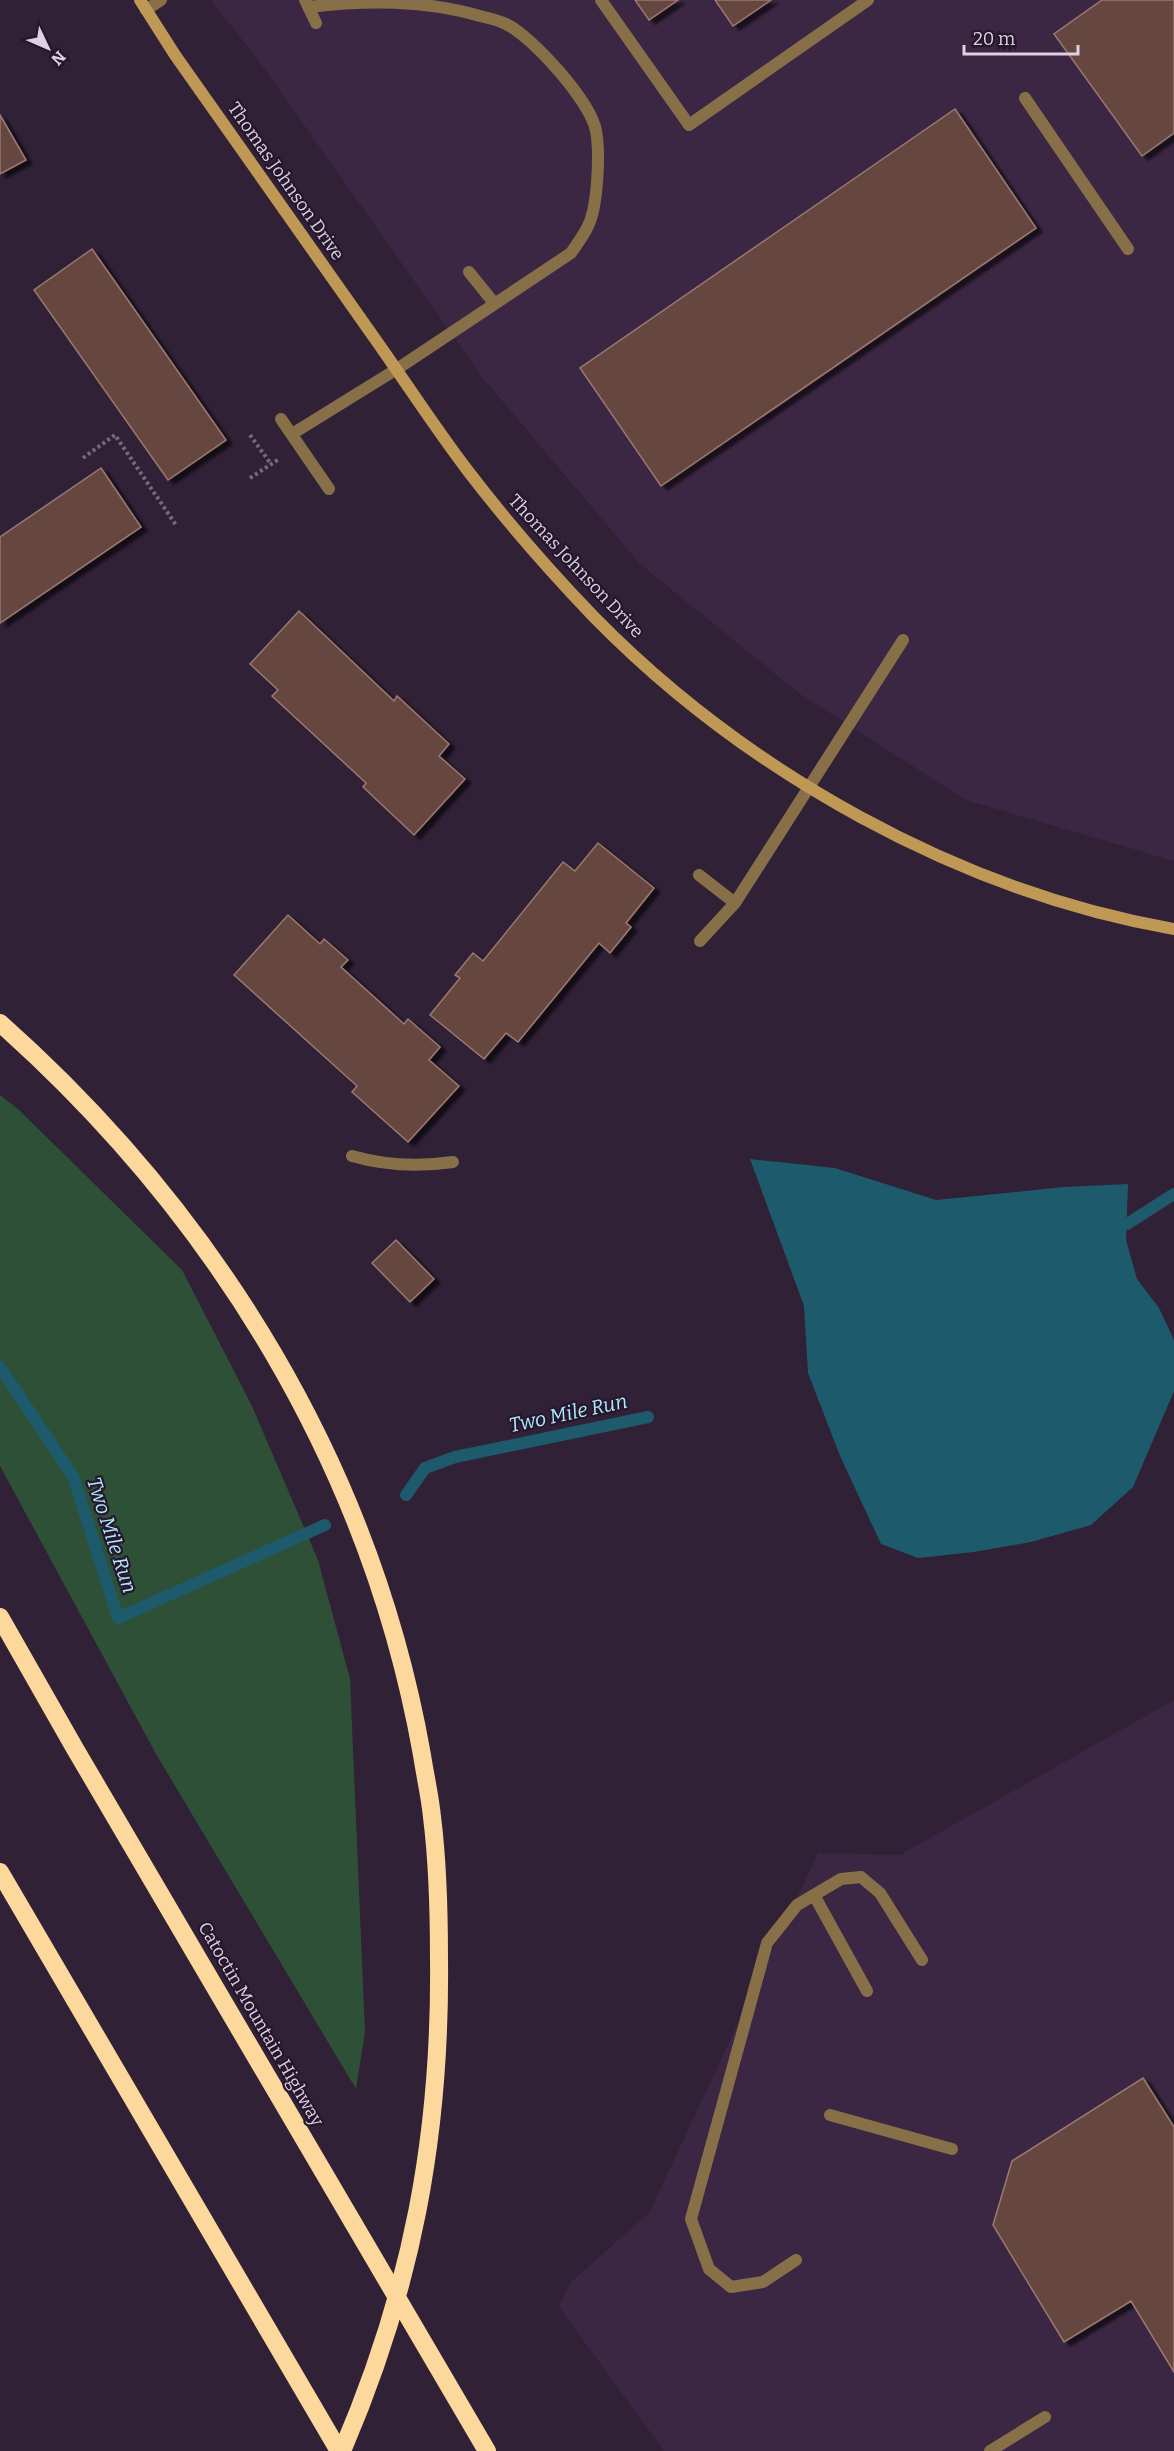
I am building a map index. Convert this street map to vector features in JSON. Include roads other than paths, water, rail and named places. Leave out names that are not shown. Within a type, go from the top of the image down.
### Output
[{"type":"highway","points":[[0,1023],[74,1092],[132,1154],[200,1240],[257,1324],[297,1392],[333,1465],[398,1641],[417,1726],[432,1816],[439,1926],[440,2001],[436,2086],[425,2177],[409,2258],[380,2357],[340,2451]]},
{"type":"highway","name":"Catoctin Mountain Highway","points":[[0,1617],[487,2451]]},
{"type":"highway","points":[[0,1872],[340,2451]]},
{"type":"street","name":"Thomas Johnson Drive","points":[[143,5],[467,470],[507,520],[596,619],[637,658],[746,746],[808,788],[874,825],[1010,884],[1084,908],[1174,929]]},
{"type":"lane","points":[[143,5],[161,0]]},
{"type":"lane","points":[[601,0],[689,125],[868,0]]},
{"type":"lane","points":[[296,440],[494,303],[572,253],[589,224],[597,186],[596,129],[579,98],[555,66],[530,41],[507,24],[462,9],[420,1],[307,4],[316,23]]},
{"type":"lane","points":[[1025,98],[1128,249]]},
{"type":"lane","points":[[469,272],[494,303]]},
{"type":"lane","points":[[281,419],[329,489]]},
{"type":"lane","points":[[700,941],[735,903],[903,640]]},
{"type":"lane","points":[[699,875],[735,903]]},
{"type":"lane","points":[[352,1156],[370,1161],[421,1167],[453,1162]]},
{"type":"lane","points":[[796,2259],[763,2282],[731,2287],[709,2269],[691,2219],[767,1943],[797,1905],[841,1879],[861,1877],[880,1893],[922,1960]]},
{"type":"lane","points":[[814,1895],[867,1991]]},
{"type":"lane","points":[[830,2115],[952,2149]]},
{"type":"lane","points":[[990,2451],[1045,2417]]},
{"type":"water","points":[[750,1159],[835,1168],[936,1200],[1064,1187],[1128,1184],[1126,1240],[1137,1279],[1159,1308],[1174,1340],[1174,1391],[1133,1487],[1091,1525],[1031,1542],[974,1552],[918,1558],[881,1544],[840,1456],[808,1373],[804,1306]]},
{"type":"waterway","points":[[1127,1224],[1174,1194]]},
{"type":"waterway","name":"Two Mile Run","points":[[0,1367],[73,1476],[118,1618],[325,1525]]},
{"type":"waterway","name":"Two Mile Run","points":[[406,1495],[425,1468],[455,1457],[648,1417]]}]
